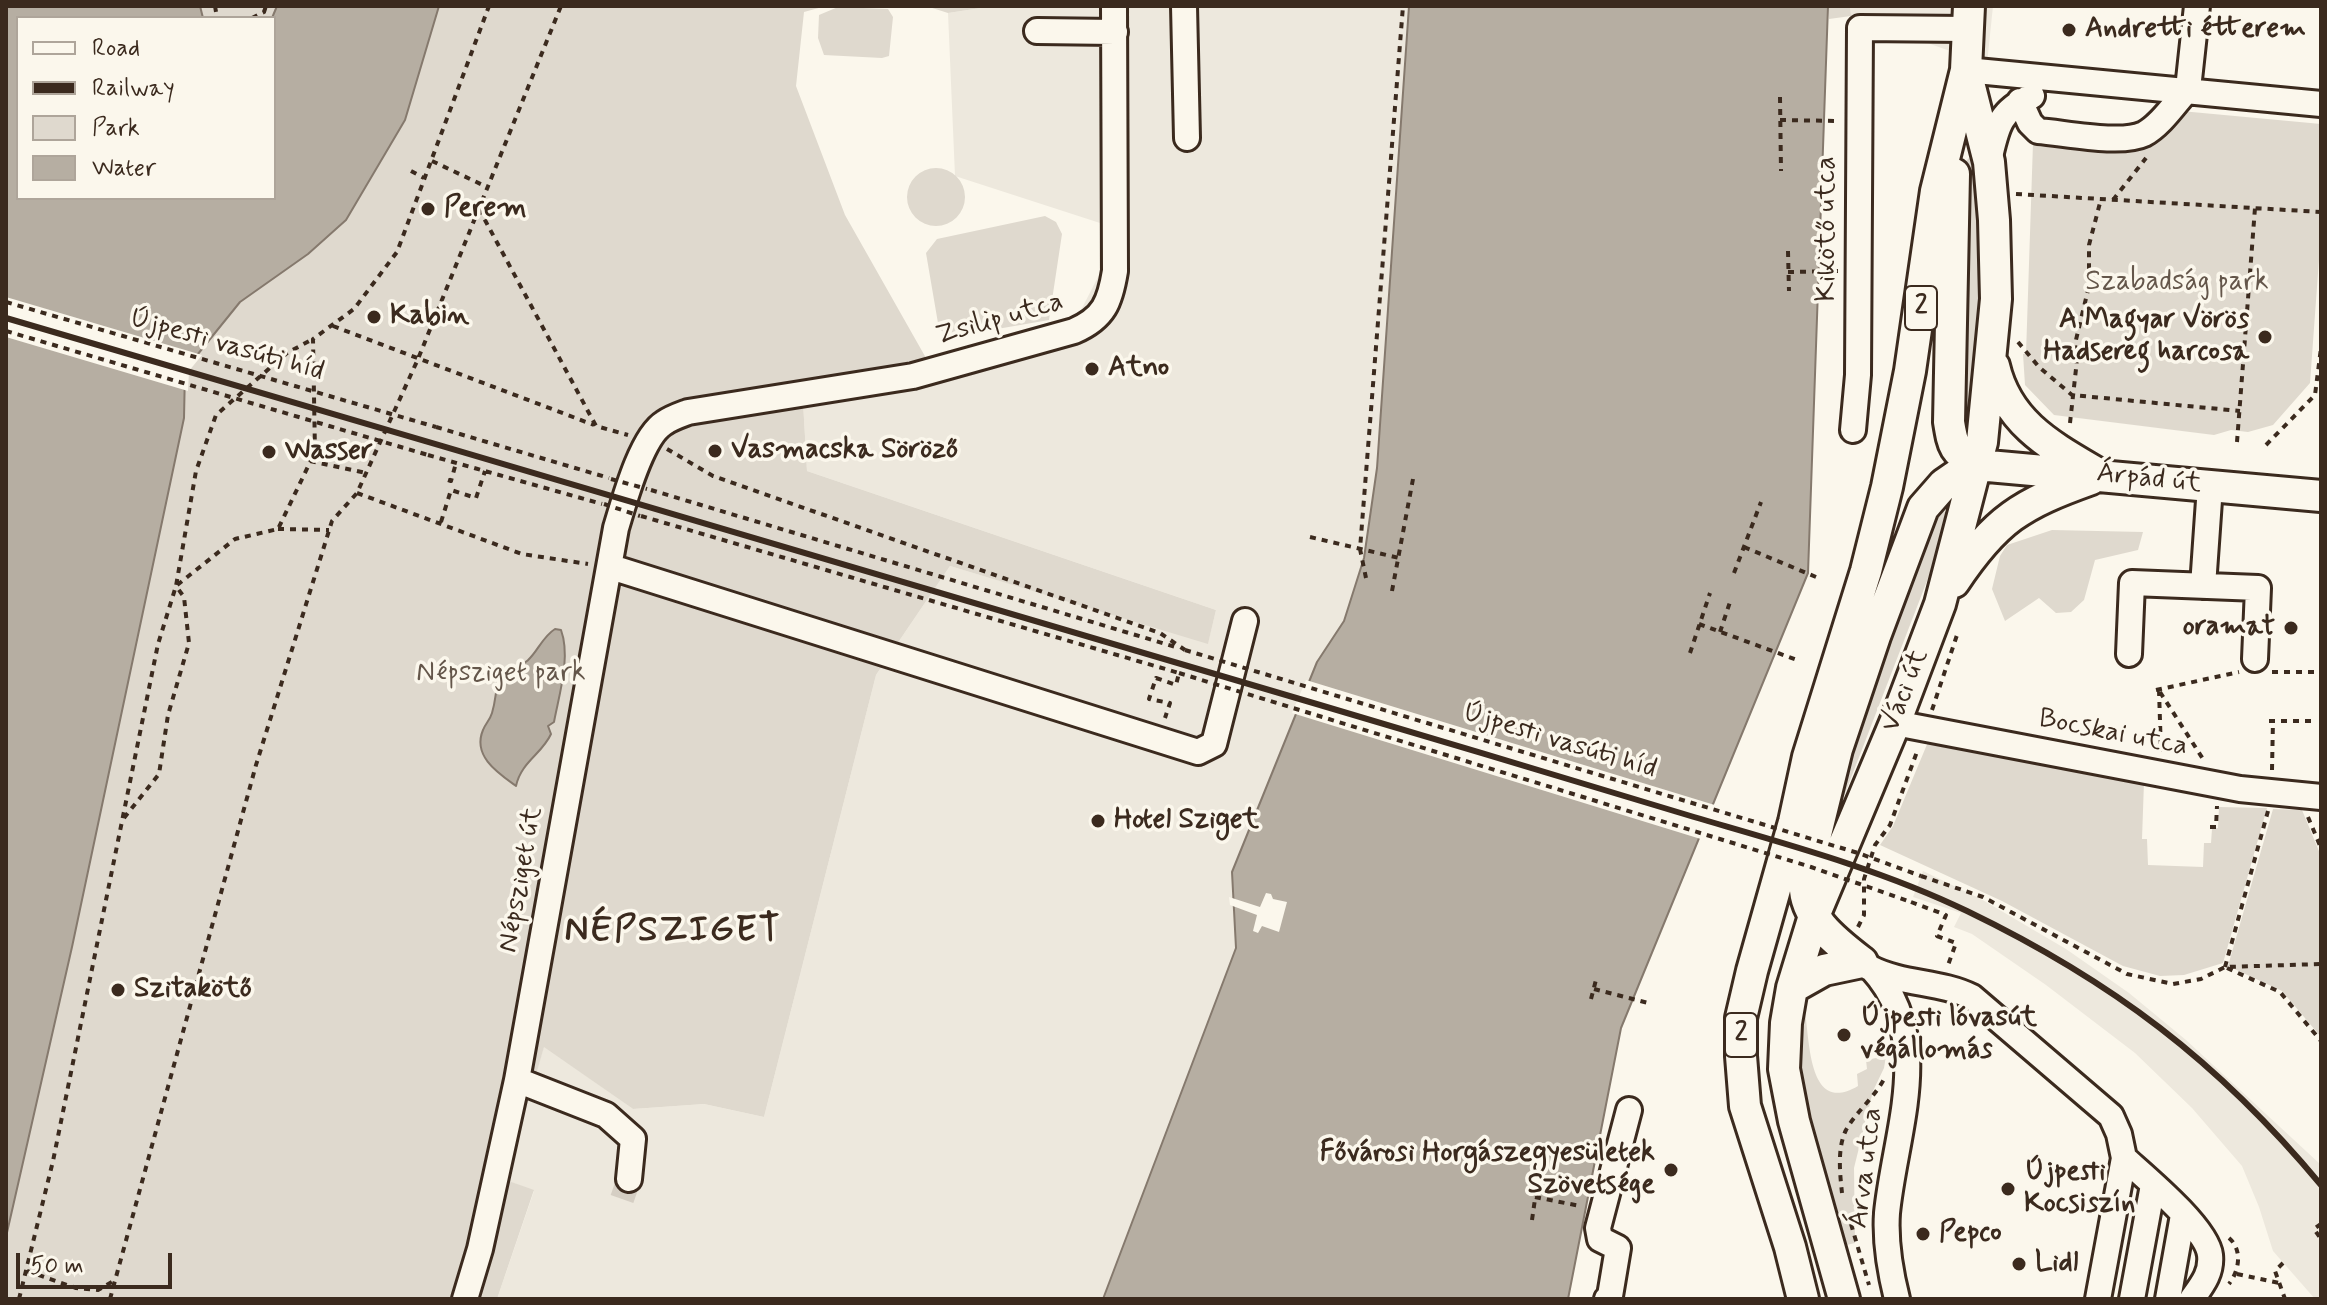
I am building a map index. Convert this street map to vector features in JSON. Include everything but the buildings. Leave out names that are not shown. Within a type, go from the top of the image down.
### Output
[{"type":"main road","name":"Váci út","points":[[1803,1299],[1790,1247],[1745,1106],[1741,1018],[1794,822],[1808,757],[1866,571],[1887,487],[1910,371],[1936,191],[1966,70],[1968,18]]},
{"type":"main road","name":"Váci út","points":[[1856,1292],[1794,1121],[1784,1069],[1786,1023],[1792,988],[1814,916],[1895,723],[1940,604],[1977,465],[2003,347],[1996,299],[1989,162],[1966,70]]},
{"type":"main road","points":[[1951,128],[1955,194],[1949,422],[1953,447],[1977,465]]},
{"type":"main road","points":[[2003,347],[2004,398],[2014,412],[2040,436],[2100,475]]},
{"type":"main road","points":[[1860,961],[1831,937],[1814,916],[1805,894],[1805,879],[1837,749],[1923,508],[1944,484],[1977,465]]},
{"type":"main road","name":"Árpád út","points":[[1977,465],[2321,496]]},
{"type":"main road","points":[[1940,604],[1969,560],[2002,523],[2023,507],[2100,475]]},
{"type":"main road","points":[[1875,636],[1887,487]]},
{"type":"main road","points":[[1794,822],[1837,749]]},
{"type":"main road","points":[[1792,988],[1824,970],[1860,961]]},
{"type":"street","name":"Zsilip utca","points":[[652,435],[663,423],[688,412],[913,376],[1087,326],[1099,315],[1110,298],[1115,271],[1114,6]]},
{"type":"street","points":[[1184,6],[1187,138]]},
{"type":"street","points":[[2020,101],[2030,123],[2038,131],[2127,139],[2143,134],[2188,89],[2197,6]]},
{"type":"street","name":"Kikötő utca","points":[[1853,430],[1858,375],[1860,28],[1968,18]]},
{"type":"street","points":[[1037,31],[1115,32]]},
{"type":"street","points":[[1966,70],[2321,104]]},
{"type":"street","points":[[1989,162],[1998,123],[2005,112],[2020,101],[2066,79]]},
{"type":"street","points":[[631,480],[652,435]]},
{"type":"street","name":"Népsziget út","points":[[465,1299],[480,1249],[517,1080],[616,528],[631,480]]},
{"type":"street","points":[[2203,586],[2210,486]]},
{"type":"street","points":[[611,567],[1198,752],[1214,744],[1245,621]]},
{"type":"street","points":[[2129,654],[2132,583],[2258,588],[2254,668]]},
{"type":"street","name":"Bocskai utca","points":[[1895,723],[2272,783],[2321,797]]},
{"type":"street","points":[[1860,961],[1895,978],[1939,980],[1972,997],[2111,1116],[2124,1158],[2098,1299]]},
{"type":"street","name":"Árva utca","points":[[1860,961],[1896,1001],[1905,1039],[1905,1102],[1887,1214],[1888,1253],[1897,1299]]},
{"type":"street","points":[[1905,1039],[1913,1006],[1925,990],[1939,980]]},
{"type":"street","points":[[517,1080],[606,1115],[633,1139],[629,1179]]},
{"type":"street","points":[[1607,1299],[1618,1248],[1600,1239],[1598,1228],[1629,1110]]},
{"type":"street","points":[[2124,1158],[2201,1234],[2210,1254],[2209,1269],[2205,1282],[2192,1299]]},
{"type":"street","points":[[2132,1299],[2153,1185]]},
{"type":"street","points":[[2168,1299],[2183,1215]]},
{"type":"path","points":[[19,1299],[53,1161],[158,644],[176,586],[196,471],[216,415],[287,353],[333,326],[354,309],[397,252],[489,6]]},
{"type":"path","points":[[110,1299],[256,765],[332,521],[357,493],[418,359],[561,6]]},
{"type":"path","points":[[1366,578],[1360,549],[1403,6]]},
{"type":"path","points":[[1780,97],[1781,171]]},
{"type":"path","points":[[1780,120],[1858,121]]},
{"type":"path","points":[[431,161],[487,187]]},
{"type":"path","points":[[411,171],[424,178]]},
{"type":"path","points":[[2015,194],[2321,212]]},
{"type":"path","points":[[2070,423],[2077,360],[2075,344],[2089,286],[2089,245],[2101,199]]},
{"type":"path","points":[[2237,442],[2255,208]]},
{"type":"path","points":[[479,209],[596,426]]},
{"type":"path","points":[[1788,251],[1789,291]]},
{"type":"path","points":[[1788,272],[1851,271]]},
{"type":"path","name":"Újpesti vasúti híd","points":[[6,302],[436,427],[631,480],[1858,853],[1983,897],[2127,974],[2173,984],[2201,979],[2225,967],[2321,964]]},
{"type":"path","points":[[333,326],[596,426],[625,435],[652,435],[669,451],[713,476],[1160,633],[1185,650]]},
{"type":"path","points":[[6,331],[1179,673],[1811,867],[1946,915],[1937,936],[1956,943],[1939,980]]},
{"type":"path","points":[[278,529],[315,452],[313,339]]},
{"type":"path","points":[[2003,347],[2039,367],[2072,395],[2240,411]]},
{"type":"path","points":[[2266,445],[2315,395],[2321,348]]},
{"type":"path","points":[[310,461],[366,473]]},
{"type":"path","points":[[448,480],[451,481],[456,463]]},
{"type":"path","points":[[441,522],[451,490],[476,498],[485,471]]},
{"type":"path","points":[[1392,591],[1413,479]]},
{"type":"path","points":[[357,493],[522,554],[611,567]]},
{"type":"path","points":[[1734,573],[1761,502]]},
{"type":"path","points":[[176,586],[235,539],[278,529],[329,530]]},
{"type":"path","points":[[1310,537],[1399,558]]},
{"type":"path","points":[[1744,547],[1816,577]]},
{"type":"path","points":[[123,820],[159,774],[171,704],[189,643],[184,597],[176,586]]},
{"type":"path","points":[[1690,653],[1710,593]]},
{"type":"path","points":[[1720,632],[1730,602]]},
{"type":"path","points":[[1699,624],[1797,660]]},
{"type":"path","points":[[1860,961],[1864,879],[1875,845],[1890,825],[1960,628]]},
{"type":"path","points":[[2157,690],[2254,668],[2317,672]]},
{"type":"path","points":[[1158,739],[1170,703],[1149,699],[1152,689],[1156,678],[1176,685],[1179,673]]},
{"type":"path","points":[[2157,690],[2161,746]]},
{"type":"path","points":[[2157,690],[2206,763]]},
{"type":"path","points":[[2313,721],[2271,721],[2272,783],[2225,967],[2280,992],[2321,1041]]},
{"type":"path","points":[[1591,999],[1597,976]]},
{"type":"path","points":[[1594,989],[1648,1003]]},
{"type":"path","points":[[1843,1199],[1839,1167],[1845,1132],[1875,1097],[1890,1068]]},
{"type":"path","points":[[1532,1220],[1538,1178]]},
{"type":"path","points":[[1535,1197],[1591,1208]]},
{"type":"path","points":[[1848,1214],[1856,1292]]},
{"type":"path","points":[[2321,1224],[2314,1229],[2321,1239]]},
{"type":"path","points":[[2283,1263],[2275,1271],[2285,1299]]},
{"type":"path","points":[[26,1271],[76,1288],[98,1290],[115,1280]]},
{"type":"path","points":[[2237,1274],[2279,1283]]},
{"type":"shaded area","points":[[994,6],[1409,6],[1377,468],[1364,558],[1344,621],[1317,662],[1232,872],[1236,948],[1103,1299],[497,1299],[534,1191],[506,1180],[544,1046],[633,1109],[704,1104],[764,1117],[876,675],[950,566],[1208,643],[1216,610],[807,471],[802,385],[1029,335],[1079,314],[1099,275],[1100,223],[955,176],[948,13]]},
{"type":"shaded area","points":[[1850,6],[1993,6],[1987,64],[1851,16]]},
{"type":"shaded area","points":[[1923,871],[1981,899],[2066,949],[2129,993],[2186,1040],[2320,1164],[2321,1299],[2315,1299],[2273,1251],[2242,1166],[2192,1108],[2135,1053],[2046,985],[1972,934],[1954,927],[1961,913],[1913,897]]},
{"type":"green space","points":[[200,6],[277,6],[273,16],[202,16]]},
{"type":"green space","name":"Népsziget park","points":[[439,6],[826,6],[804,12],[796,86],[845,215],[926,358],[802,385],[807,471],[1216,610],[1208,644],[950,566],[876,675],[764,1117],[704,1104],[633,1109],[544,1047],[506,1180],[534,1190],[497,1299],[6,1299],[6,1237],[72,947],[184,418],[185,370],[240,302],[308,254],[346,220],[405,120]]},
{"type":"green space","points":[[926,6],[994,6],[948,13]]},
{"type":"green space","points":[[1828,6],[1850,6],[1851,16],[1829,19]]},
{"type":"green space","points":[[838,7],[888,9],[893,17],[889,56],[824,55],[818,38],[819,15]]},
{"type":"green space","name":"Szabadság park","points":[[2181,111],[2321,124],[2321,232],[2310,383],[2273,425],[2248,432],[2231,430],[2214,435],[2054,415],[2025,385],[2023,354],[2026,354],[2033,143],[2151,145]]},
{"type":"green space","points":[[1969,158],[1973,161],[1981,263],[1969,422],[1961,421],[1966,161]]},
{"type":"green space","points":[[936,168],[956,177],[965,197],[956,217],[936,226],[916,217],[907,197],[916,177]]},
{"type":"green space","points":[[1045,216],[1056,222],[1062,234],[1049,320],[951,337],[939,329],[926,253],[937,239]]},
{"type":"green space","points":[[1938,510],[1946,512],[1937,555],[1836,812],[1861,701]]},
{"type":"green space","points":[[2052,530],[2143,532],[2138,550],[2095,560],[2084,600],[2071,612],[2056,613],[2039,598],[2005,621],[1992,589],[2000,556],[2007,545]]},
{"type":"green space","points":[[1928,742],[2144,782],[2142,839],[2147,839],[2148,865],[2203,867],[2204,843],[2211,843],[2212,829],[2218,828],[2219,807],[2267,808],[2223,963],[2184,975],[2160,976],[2123,966],[2002,901],[1880,845],[1893,826]]},
{"type":"green space","points":[[2273,809],[2302,810],[2321,856],[2321,1037],[2282,991],[2228,966]]},
{"type":"green space","points":[[1805,1012],[1815,1072],[1821,1084],[1830,1091],[1842,1092],[1858,1086],[1857,1074],[1867,1069],[1866,1060],[1886,1056],[1873,1091],[1854,1168],[1855,1243],[1838,1247],[1793,1070],[1792,1019]]},
{"type":"water","points":[[6,6],[200,6],[202,16],[16,16],[16,200],[276,200],[276,16],[273,16],[277,6],[439,6],[405,120],[346,220],[308,254],[240,302],[185,370],[184,418],[72,947],[6,1237]]},
{"type":"water","points":[[1409,6],[1828,6],[1808,573],[1621,1028],[1568,1299],[1103,1299],[1236,948],[1232,872],[1317,662],[1344,621],[1364,558],[1377,468]]},
{"type":"water","points":[[555,629],[561,630],[565,652],[554,722],[548,726],[551,734],[547,741],[522,771],[516,786],[489,763],[481,748],[481,739],[501,680],[511,667],[519,666],[531,657]]},
{"type":"pier","points":[[6,297],[202,355],[189,371],[188,391],[6,337]]},
{"type":"pier","points":[[1306,680],[1718,806],[1704,840],[1292,713]]},
{"type":"pier","points":[[1266,893],[1271,894],[1273,899],[1287,902],[1279,932],[1262,926],[1258,933],[1253,931],[1257,915],[1230,905],[1229,897],[1260,907]]},
{"type":"tunnel","points":[[622,1199],[629,1179]]},
{"type":"railway","points":[[6,318],[1460,747],[1901,882],[2020,938],[2116,996],[2202,1062],[2282,1140],[2321,1185]]},
{"type":"place","name":"Andretti étterem","points":[[2069,30]]},
{"type":"place","name":"Perem","points":[[428,209]]},
{"type":"place","name":"Kabin","points":[[374,317]]},
{"type":"place","name":"A Magyar Vörös Hadsereg harcosa","points":[[2265,337]]},
{"type":"place","name":"Atno","points":[[1092,369]]},
{"type":"place","name":"Vasmacska Söröző","points":[[715,451]]},
{"type":"place","name":"Wasser","points":[[269,452]]},
{"type":"place","name":"oramat","points":[[2291,628]]},
{"type":"place","name":"Hotel Sziget","points":[[1098,821]]},
{"type":"place","name":"Szitakötő","points":[[118,990]]},
{"type":"place","name":"Újpesti lóvasút végállomás","points":[[1844,1035]]},
{"type":"place","name":"Fővárosi Horgászegyesületek Szövetsége","points":[[1671,1170]]},
{"type":"place","name":"Újpesti Kocsiszín","points":[[2008,1189]]},
{"type":"place","name":"Pepco","points":[[1923,1234]]},
{"type":"place","name":"Lidl","points":[[2019,1264]]},
{"type":"district","name":"NÉPSZIGET","points":[[673,932]]}]
